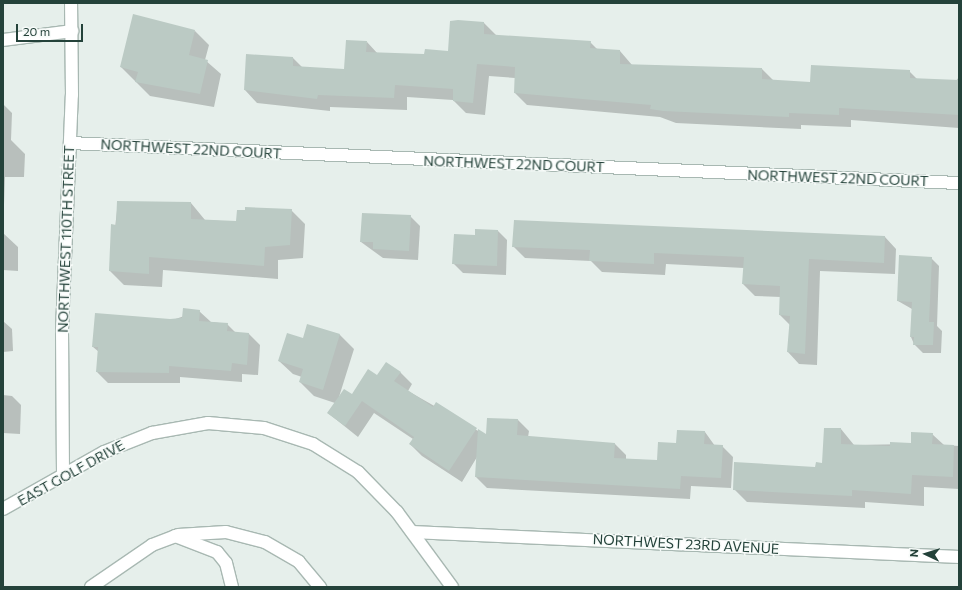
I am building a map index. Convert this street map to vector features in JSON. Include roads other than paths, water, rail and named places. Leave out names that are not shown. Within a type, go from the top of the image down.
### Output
[{"type":"street","name":"NORTHWEST 110TH STREET","points":[[63,474],[62,338],[70,143],[71,3]]},
{"type":"street","points":[[3,40],[72,31]]},
{"type":"street","name":"NORTHWEST 22ND COURT","points":[[70,143],[959,183]]},
{"type":"street","name":"EAST GOLF DRIVE","points":[[3,509],[63,474],[119,445],[168,428],[208,423],[264,428],[313,444],[342,459],[378,491],[412,532],[452,587]]},
{"type":"street","points":[[91,587],[152,545],[175,536],[226,532],[265,542],[299,562],[320,587]]},
{"type":"street","name":"NORTHWEST 23RD AVENUE","points":[[412,532],[959,557]]},
{"type":"street","points":[[175,536],[217,552],[226,563],[232,587]]}]
